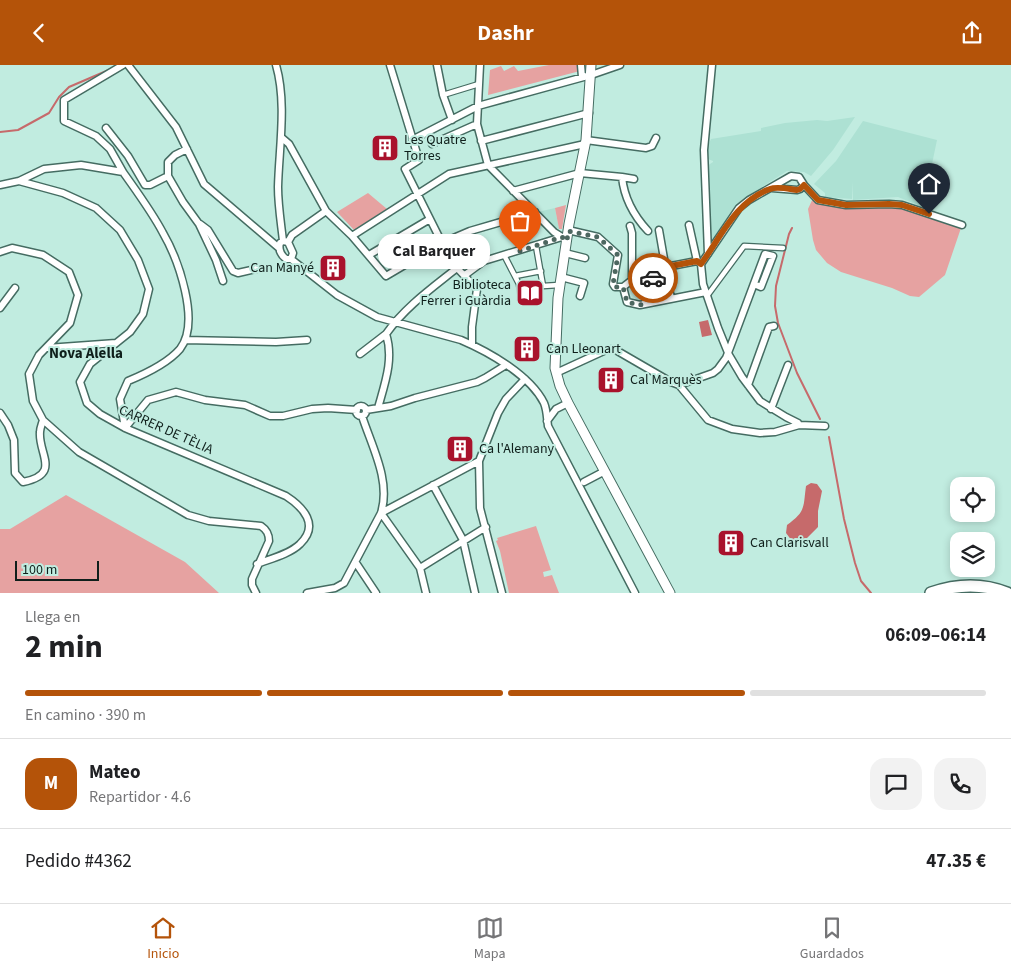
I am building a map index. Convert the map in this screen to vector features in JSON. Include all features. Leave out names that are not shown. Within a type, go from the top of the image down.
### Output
[{"type":"highway","points":[[931,593],[952,587],[969,585],[989,587],[1007,593]]},
{"type":"main road","points":[[591,70],[586,142],[568,231],[564,239],[565,253],[560,281],[555,346],[556,373],[568,403],[670,593]]},
{"type":"street","points":[[123,65],[64,100],[64,121],[96,136],[110,149],[164,233],[182,279],[189,318],[185,341],[179,350],[151,371],[128,381],[120,399],[125,428]]},
{"type":"street","points":[[128,65],[176,127],[204,185],[279,248],[286,259],[292,259],[337,295],[377,317],[461,340],[472,345],[506,365],[537,391],[545,405],[548,426],[635,593]]},
{"type":"street","points":[[276,65],[280,95],[282,138],[278,189],[285,241],[293,253],[292,259]]},
{"type":"street","points":[[390,65],[418,160],[405,169],[442,243],[458,268],[478,289],[472,327],[472,345]]},
{"type":"street","points":[[437,65],[452,120]]},
{"type":"street","points":[[480,65],[477,124],[488,165],[564,239]]},
{"type":"street","points":[[581,65],[582,77]]},
{"type":"street","points":[[412,140],[478,106],[582,77],[591,70],[620,65]]},
{"type":"street","points":[[708,254],[704,150],[712,65]]},
{"type":"street","points":[[444,95],[479,84]]},
{"type":"street","points":[[481,141],[589,113]]},
{"type":"street","points":[[432,144],[477,124]]},
{"type":"street","points":[[106,128],[128,156],[145,185],[150,185],[168,176]]},
{"type":"street","points":[[282,138],[289,144],[326,211],[352,236],[386,276],[442,243],[470,231],[535,212]]},
{"type":"street","points":[[352,236],[450,174],[586,142],[652,147],[656,138]]},
{"type":"street","points":[[187,149],[175,155],[168,162],[168,176],[183,202],[199,224],[224,281]]},
{"type":"street","points":[[19,181],[44,169],[81,165],[124,172]]},
{"type":"street","points":[[513,191],[580,173],[634,179]]},
{"type":"street","points":[[644,304],[650,295],[648,280],[666,267],[699,262],[708,254],[739,209],[749,200],[791,176],[799,177],[818,200],[846,205],[902,205],[962,225]]},
{"type":"street","points":[[622,177],[627,199],[648,231]]},
{"type":"street","name":"CARRER DE TÈLIA","points":[[0,185],[19,181],[63,193],[96,208],[120,230],[133,252],[149,289],[143,314],[130,332],[90,364],[80,382],[87,403],[100,414],[125,428],[277,492],[298,503],[308,517],[308,531],[300,545],[257,564]]},
{"type":"street","points":[[772,188],[797,190],[804,185]]},
{"type":"street","points":[[279,248],[280,243],[326,211]]},
{"type":"street","points":[[369,255],[430,219]]},
{"type":"street","points":[[199,224],[208,230],[233,271],[238,273],[256,269]]},
{"type":"street","points":[[689,225],[706,294],[728,353],[760,401],[799,425]]},
{"type":"street","points":[[568,231],[598,237],[618,255],[613,284],[615,287],[623,287],[632,281],[632,233],[630,226]]},
{"type":"street","points":[[659,230],[671,299]]},
{"type":"street","points":[[465,275],[484,261],[564,239]]},
{"type":"street","points":[[536,246],[543,286],[560,281],[584,283],[580,296]]},
{"type":"street","points":[[623,287],[627,302],[640,305],[706,294],[744,246],[782,248]]},
{"type":"street","points":[[0,252],[12,248],[43,255],[69,272],[78,295],[70,323],[48,348],[39,355],[30,374],[32,401],[43,420],[79,452],[188,515],[209,521],[261,526],[266,529],[269,541],[257,564],[252,579],[256,593]]},
{"type":"street","points":[[565,253],[585,258]]},
{"type":"street","points":[[679,385],[713,373],[718,369],[728,353],[765,254],[773,256],[761,287],[754,285]]},
{"type":"street","points":[[503,255],[519,284],[521,298]]},
{"type":"street","points":[[360,354],[386,334],[394,322],[424,294],[458,268]]},
{"type":"street","points":[[515,276],[541,271]]},
{"type":"street","points":[[0,308],[15,288]]},
{"type":"street","points":[[748,385],[769,327],[774,326]]},
{"type":"street","points":[[378,408],[388,371],[389,344],[386,334]]},
{"type":"street","points":[[185,341],[276,342],[307,340]]},
{"type":"street","points":[[48,348],[116,343]]},
{"type":"street","points":[[556,373],[606,350],[614,349],[679,385],[708,420],[714,423],[732,429],[760,433],[776,432],[799,425],[825,426]]},
{"type":"street","points":[[366,410],[392,406],[415,397],[477,382],[506,365]]},
{"type":"street","points":[[771,409],[788,365]]},
{"type":"street","points":[[502,593],[480,508],[479,461],[498,413],[506,399],[525,379]]},
{"type":"street","points":[[125,428],[148,400],[176,392],[205,400],[245,405],[270,416],[283,416],[312,409],[356,410],[362,406],[366,410]]},
{"type":"street","points":[[547,421],[556,409],[568,403]]},
{"type":"street","points":[[545,405],[551,409],[556,409]]},
{"type":"street","points":[[312,593],[341,585],[356,563],[381,513],[384,501],[383,481],[362,416],[356,410]]},
{"type":"street","points":[[362,416],[366,414],[366,410]]},
{"type":"street","points":[[0,413],[8,425],[14,440],[15,473],[23,482],[35,479],[43,471],[46,460],[41,444],[40,431],[43,420]]},
{"type":"street","points":[[381,513],[479,461]]},
{"type":"street","points":[[584,494],[582,487],[584,482],[605,471]]},
{"type":"street","points":[[575,476],[584,482]]},
{"type":"street","points":[[433,485],[463,540],[475,593]]},
{"type":"street","points":[[384,501],[394,506]]},
{"type":"street","points":[[381,513],[420,568],[426,593]]},
{"type":"street","points":[[420,568],[486,527]]},
{"type":"street","points":[[356,563],[376,593]]},
{"type":"shaded area","points":[[549,65],[580,65],[580,71],[488,95],[490,70],[501,66],[504,71],[514,66],[518,71]]},
{"type":"shaded area","points":[[855,117],[833,150],[811,176],[804,172],[787,171],[743,199],[736,206],[709,246],[707,166],[713,162],[708,159],[708,146],[711,139],[761,131],[761,128],[785,123],[827,121]]},
{"type":"shaded area","points":[[863,121],[937,140],[923,207],[898,197],[853,200],[852,182],[852,199],[825,197],[825,193],[814,184],[836,161]]},
{"type":"shaded area","points":[[368,193],[387,209],[354,230],[337,212]]},
{"type":"shaded area","points":[[814,196],[846,205],[889,204],[962,225],[945,275],[919,297],[910,296],[892,288],[841,272],[827,263],[816,250],[808,209]]},
{"type":"shaded area","points":[[566,205],[562,229],[559,229],[555,208]]},
{"type":"shaded area","points":[[555,208],[559,229],[556,230],[538,212]]},
{"type":"shaded area","points":[[708,320],[712,335],[702,337],[699,322]]},
{"type":"shaded area","points":[[811,483],[817,484],[822,491],[818,511],[818,527],[803,542],[792,541],[786,533],[787,525],[801,512],[806,486]]},
{"type":"shaded area","points":[[66,495],[185,562],[219,593],[0,593],[0,529],[10,529]]},
{"type":"shaded area","points":[[536,526],[551,570],[543,572],[544,577],[552,575],[559,593],[509,593],[496,541],[498,540],[497,538]]},
{"type":"waterway","points":[[0,132],[18,130],[49,113],[59,97],[69,87],[111,69]]},
{"type":"waterway","points":[[792,228],[776,286],[775,306],[778,323],[797,373],[820,419]]},
{"type":"waterway","points":[[829,437],[844,519],[855,563],[861,581],[871,593]]},
{"type":"way so far","points":[[520,251],[562,237],[567,241],[568,231],[598,237],[618,255],[613,284],[615,287],[623,287],[627,302],[644,304],[650,295],[648,280],[653,278]]},
{"type":"place","name":"Les Quatre Torres","points":[[385,148]]},
{"type":"place","name":"Cal Barquer","points":[[520,251]]},
{"type":"place","name":"Can Manyé","points":[[333,268]]},
{"type":"place","name":"Biblioteca Ferrer i Guàrdia","points":[[530,293]]},
{"type":"place","name":"Can Lleonart","points":[[527,349]]},
{"type":"place","name":"Cal Marquès","points":[[611,380]]},
{"type":"place","name":"Ca l'Alemany","points":[[460,449]]},
{"type":"place","name":"Can Clarisvall","points":[[731,543]]},
{"type":"district","name":"Nova Alella","points":[[86,353]]},
{"type":"route","points":[[653,278],[666,267],[697,261],[701,264],[739,209],[749,200],[772,188],[797,190],[804,185],[818,200],[829,203],[846,205],[902,205],[929,214]]}]
